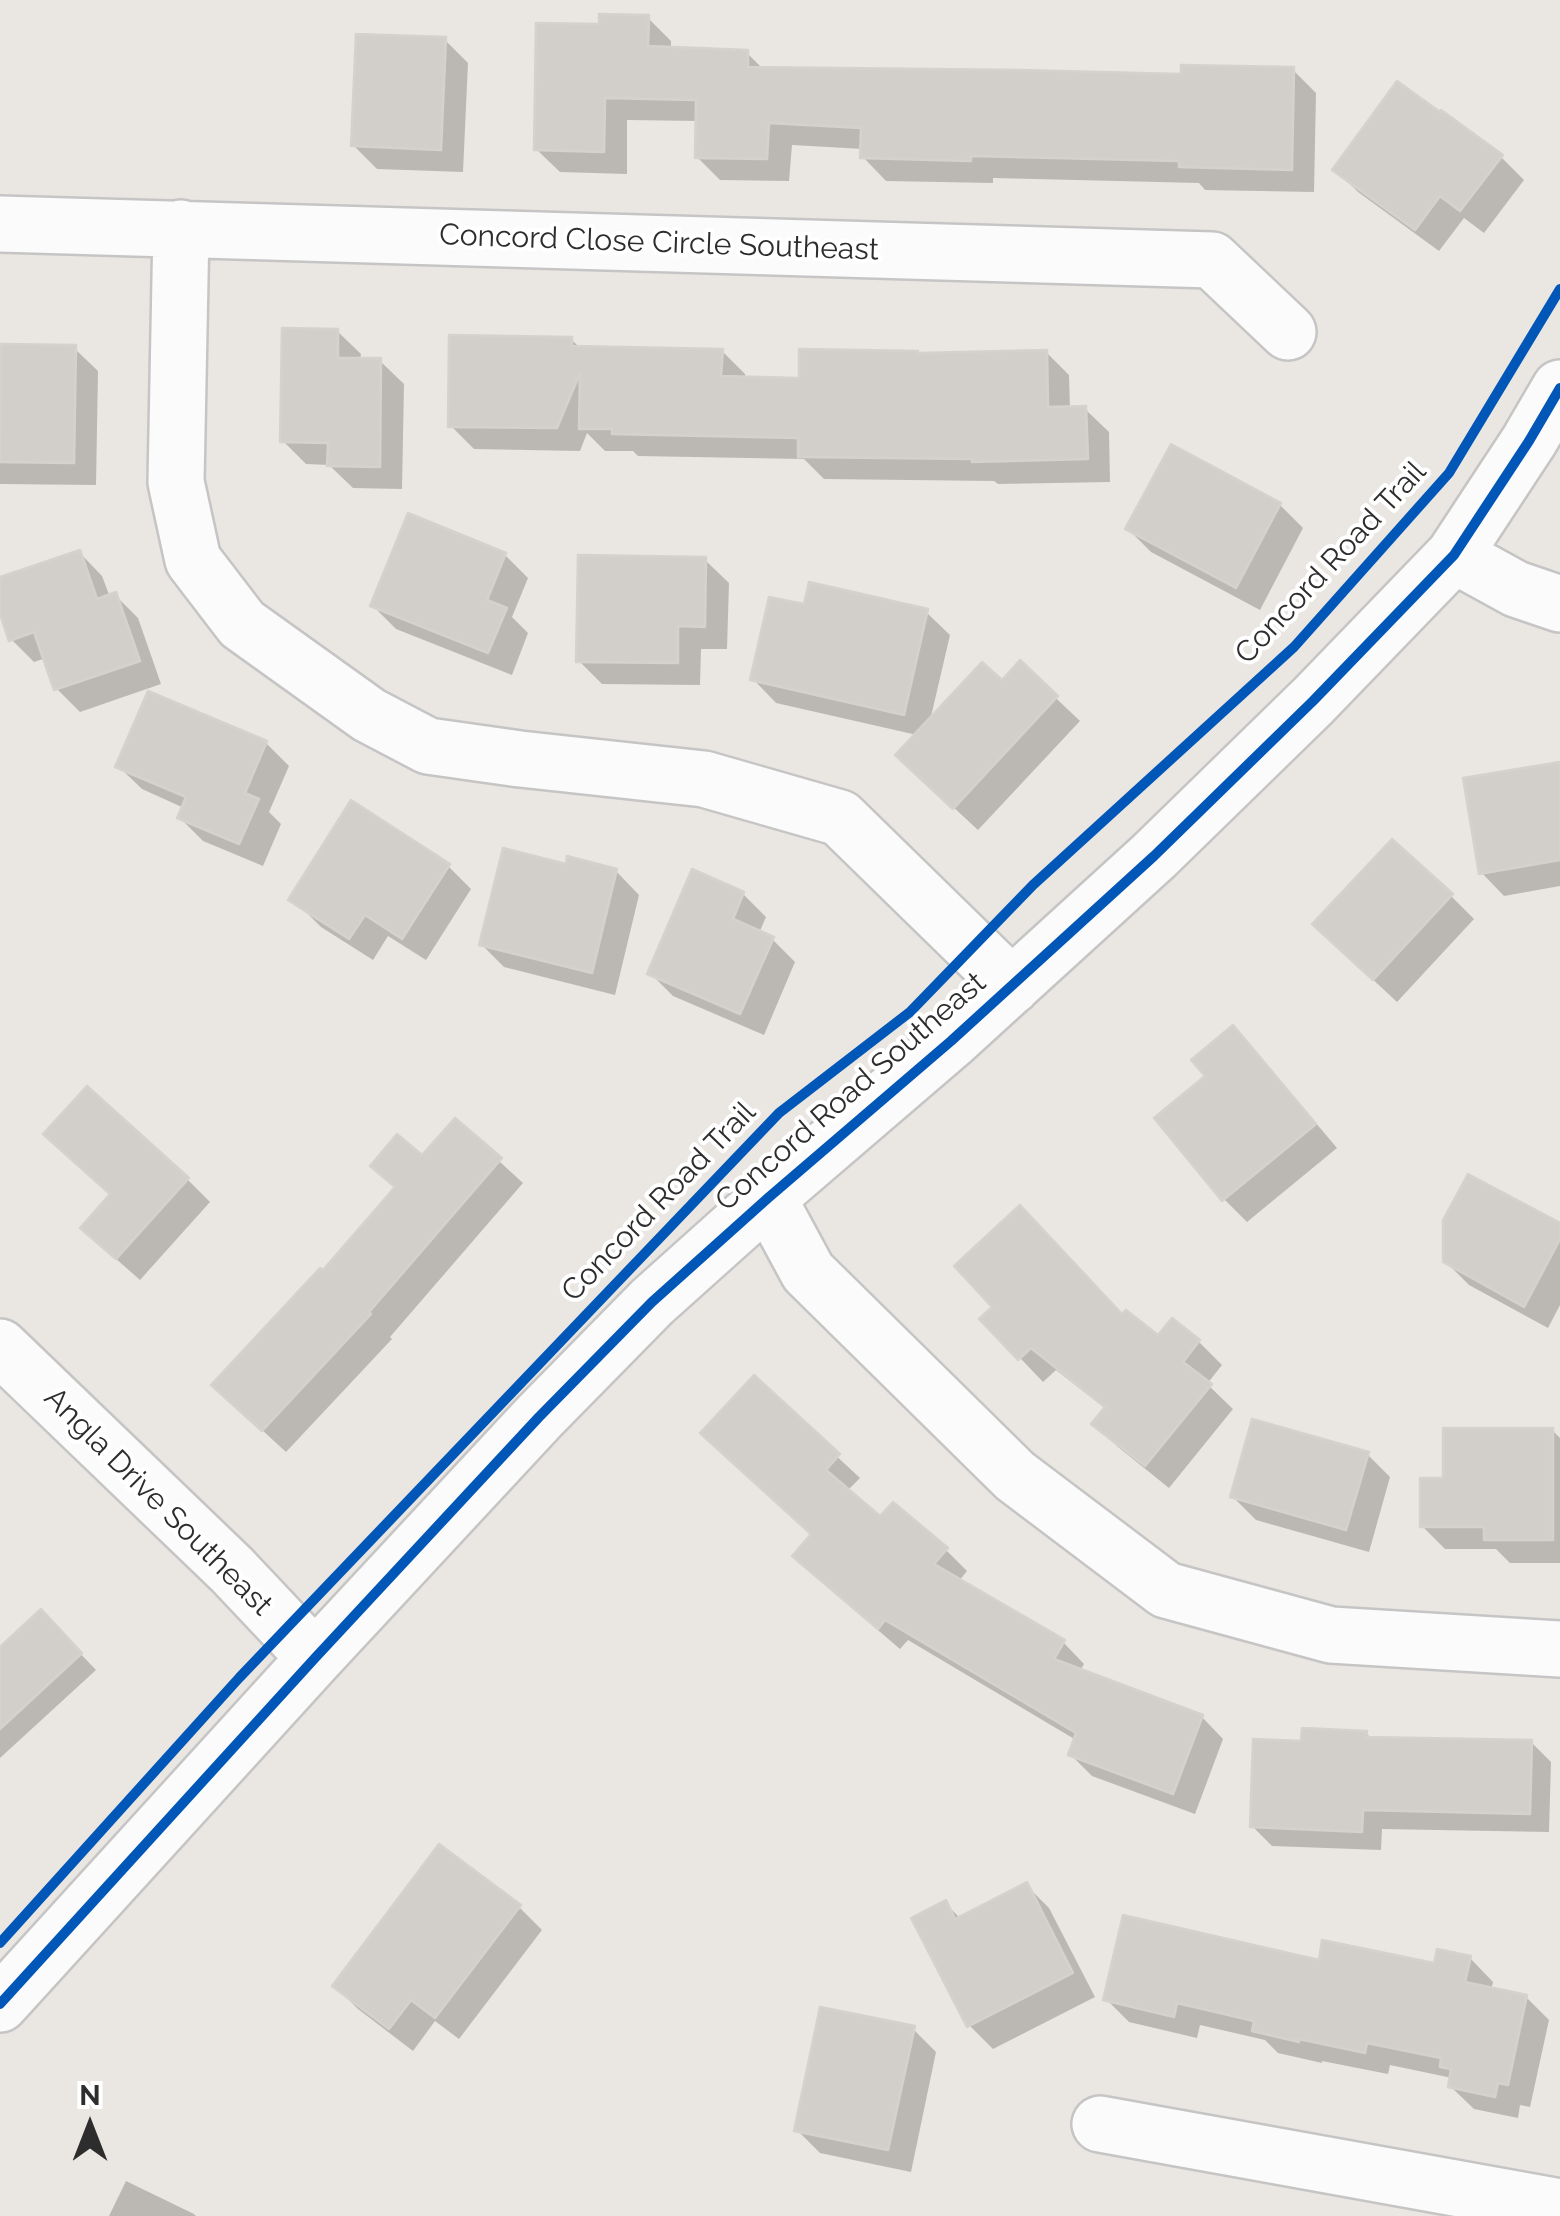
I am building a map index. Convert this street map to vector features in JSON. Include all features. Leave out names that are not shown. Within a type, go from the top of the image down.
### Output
[{"type":"street","name":"Concord Close Circle Southeast","points":[[0,224],[1212,260],[1288,332]]},
{"type":"street","points":[[181,228],[176,482],[192,560],[242,624],[369,714],[428,746],[704,779],[840,818],[1012,986]]},
{"type":"street","name":"Concord Road Southeast","points":[[0,2004],[315,1658],[652,1302],[1154,856],[1454,555],[1560,388]]},
{"type":"street","points":[[1454,555],[1516,589],[1560,604]]},
{"type":"street","points":[[768,1198],[808,1272],[1016,1476],[1166,1590],[1330,1635],[1560,1648]]},
{"type":"street","name":"Angla Drive Southeast","points":[[0,1348],[232,1570],[315,1658]]},
{"type":"street","points":[[1100,2124],[1560,2208]]},
{"type":"building","points":[[599,14],[649,15],[648,46],[748,50],[748,67],[1181,74],[1181,65],[1294,67],[1292,170],[1179,167],[1179,161],[971,156],[971,161],[860,158],[861,128],[769,123],[767,159],[695,158],[696,100],[605,98],[604,152],[534,150],[536,23],[599,24]]},
{"type":"building","points":[[356,34],[446,37],[441,150],[351,146]]},
{"type":"building","points":[[1397,81],[1503,155],[1460,211],[1440,196],[1415,230],[1332,170]]},
{"type":"building","points":[[282,328],[338,329],[338,358],[381,358],[380,467],[327,466],[328,443],[280,442]]},
{"type":"building","points":[[449,335],[572,337],[572,346],[723,349],[721,376],[799,378],[799,349],[918,353],[1047,350],[1048,407],[1086,406],[1088,459],[972,462],[798,457],[798,438],[612,434],[612,429],[579,429],[580,373],[557,428],[448,427]]},
{"type":"building","points":[[1,344],[76,345],[74,463],[0,462]]},
{"type":"building","points":[[1171,444],[1281,503],[1236,588],[1125,529]]},
{"type":"building","points":[[408,513],[506,553],[487,600],[507,608],[488,653],[370,606]]},
{"type":"building","points":[[80,550],[97,599],[116,592],[140,661],[54,690],[34,632],[9,641],[0,614],[0,577]]},
{"type":"building","points":[[578,555],[706,557],[705,627],[678,626],[678,663],[576,662]]},
{"type":"building","points":[[809,582],[928,609],[904,715],[750,680],[769,597],[804,604]]},
{"type":"building","points":[[1020,660],[1058,696],[953,809],[895,755],[982,662],[1002,680]]},
{"type":"building","points":[[148,691],[267,741],[245,793],[259,799],[239,844],[177,818],[186,797],[115,767]]},
{"type":"building","points":[[1560,762],[1560,860],[1479,874],[1463,778]]},
{"type":"building","points":[[351,800],[450,864],[402,939],[365,915],[349,939],[288,900]]},
{"type":"building","points":[[1392,839],[1453,894],[1373,980],[1312,924]]},
{"type":"building","points":[[503,848],[566,864],[567,856],[617,869],[592,973],[479,945]]},
{"type":"building","points":[[692,869],[744,892],[733,919],[774,937],[740,1014],[647,974]]},
{"type":"building","points":[[1233,1025],[1316,1124],[1222,1201],[1154,1118],[1205,1076],[1191,1060]]},
{"type":"building","points":[[87,1086],[189,1178],[116,1259],[80,1228],[110,1194],[43,1134]]},
{"type":"building","points":[[455,1118],[502,1158],[371,1314],[262,1431],[211,1385],[320,1268],[323,1270],[395,1187],[370,1166],[397,1134],[422,1155]]},
{"type":"building","points":[[1468,1174],[1560,1223],[1560,1239],[1524,1307],[1443,1262],[1443,1220]]},
{"type":"building","points":[[1020,1205],[1122,1314],[1126,1310],[1158,1335],[1172,1318],[1200,1340],[1183,1362],[1212,1384],[1145,1466],[1091,1424],[1105,1407],[1031,1348],[1018,1360],[979,1319],[992,1307],[954,1266]]},
{"type":"building","points":[[754,1375],[840,1454],[826,1470],[880,1516],[893,1502],[948,1548],[934,1564],[1065,1640],[1054,1659],[1203,1715],[1173,1794],[1068,1755],[1076,1733],[885,1620],[878,1629],[792,1556],[811,1534],[700,1433]]},
{"type":"building","points":[[1252,1419],[1369,1452],[1346,1530],[1230,1497]]},
{"type":"building","points":[[1443,1428],[1553,1428],[1553,1540],[1484,1540],[1484,1527],[1420,1527],[1420,1478],[1443,1478]]},
{"type":"building","points":[[41,1609],[82,1653],[0,1729],[0,1647]]},
{"type":"building","points":[[1302,1728],[1367,1731],[1366,1737],[1532,1740],[1530,1814],[1363,1810],[1362,1832],[1250,1827],[1253,1739],[1301,1741]]},
{"type":"building","points":[[439,1844],[521,1905],[435,2018],[411,2000],[389,2029],[332,1986]]},
{"type":"building","points":[[1027,1882],[1073,1973],[967,2027],[911,1918],[946,1900],[955,1919]]},
{"type":"building","points":[[1123,1915],[1319,1960],[1322,1940],[1434,1963],[1437,1949],[1471,1956],[1465,1982],[1527,1995],[1508,2085],[1498,2083],[1495,2097],[1448,2087],[1451,2069],[1440,2067],[1441,2058],[1367,2043],[1365,2053],[1299,2042],[1252,2031],[1254,2021],[1177,2003],[1174,2017],[1103,2000]]},
{"type":"building","points":[[820,2007],[915,2026],[888,2150],[794,2131]]},
{"type":"cycle path","name":"Concord Road Trail","points":[[0,1943],[239,1678],[779,1113],[910,1012],[1033,885],[1294,647],[1449,473],[1560,289]]},
{"type":"cycle path","points":[[0,2004],[315,1658],[539,1417],[652,1302],[951,1041],[1154,856],[1313,701],[1454,555],[1560,388]]}]
